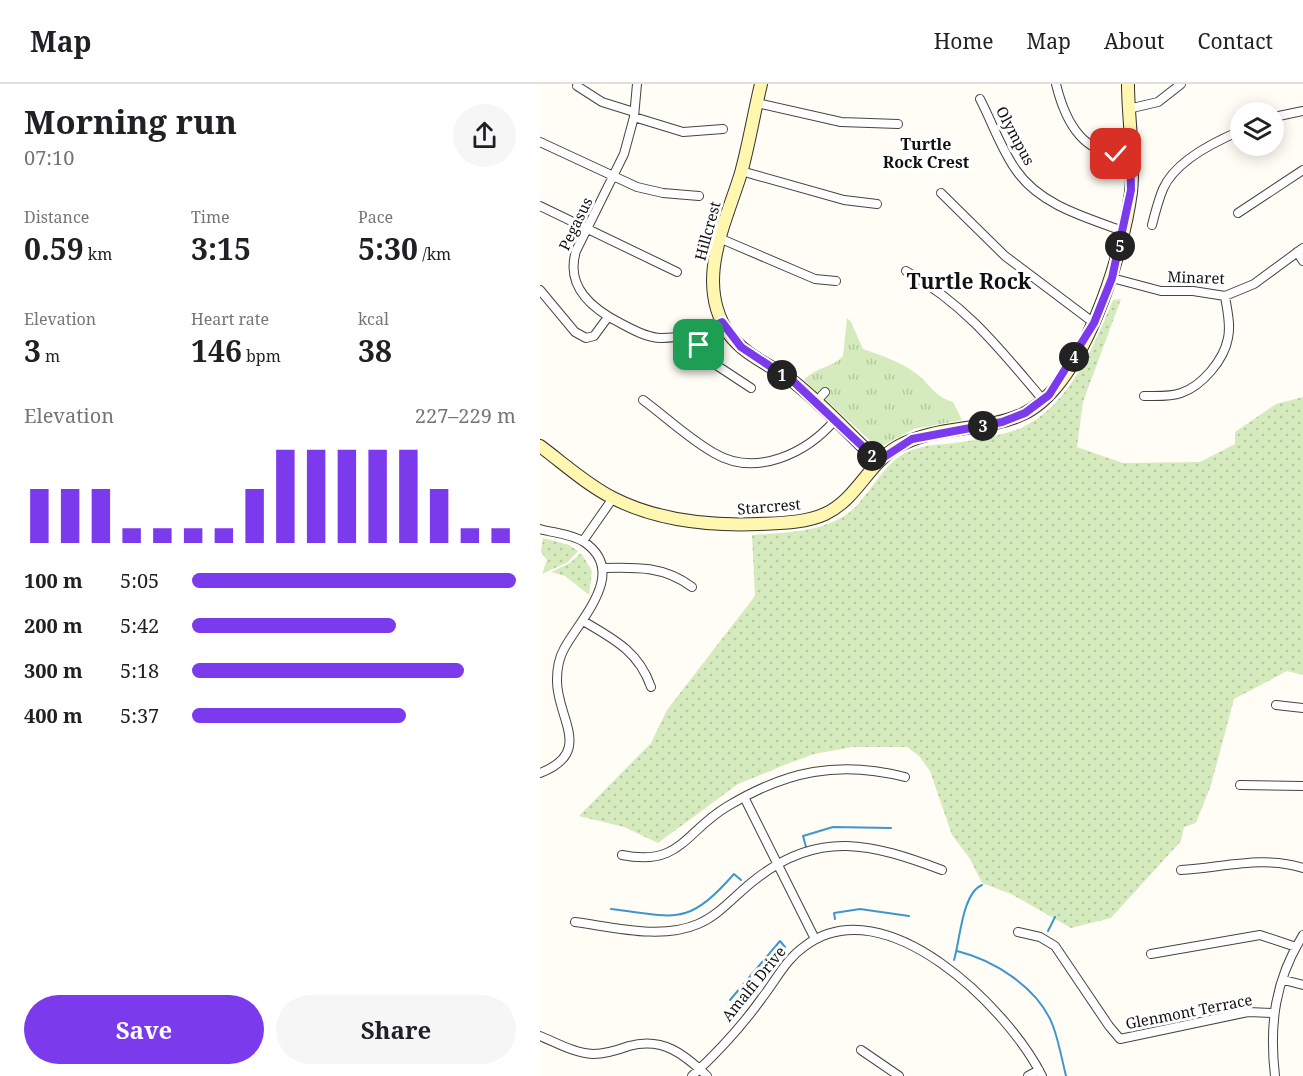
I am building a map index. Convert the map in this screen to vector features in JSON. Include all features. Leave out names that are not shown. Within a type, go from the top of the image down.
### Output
[{"type":"street","name":"Pegasus","points":[[637,84],[634,114],[615,178],[574,257],[573,277],[588,303],[608,318],[658,338],[696,335],[722,322]]},
{"type":"street","name":"Hillcrest","points":[[761,84],[741,171],[719,238],[712,273],[716,308],[722,322],[741,347],[794,382],[878,461]]},
{"type":"street","points":[[1056,84],[1069,121],[1080,137],[1108,153],[1130,151]]},
{"type":"street","name":"Starcrest","points":[[540,446],[613,498],[646,512],[702,524],[795,522],[826,513],[851,497],[878,461],[912,439],[1002,422],[1044,401],[1065,373],[1094,323],[1112,278],[1131,190],[1128,84]]},
{"type":"street","points":[[1128,109],[1158,102],[1181,84]]},
{"type":"street","points":[[577,86],[602,102],[682,132],[698,133],[723,129]]},
{"type":"street","name":"Olympus","points":[[980,99],[1009,159],[1027,184],[1046,199],[1123,231]]},
{"type":"street","points":[[757,103],[841,122],[898,124]]},
{"type":"street","points":[[1284,113],[1303,111]]},
{"type":"street","points":[[1152,225],[1164,187],[1177,170],[1230,135]]},
{"type":"street","points":[[540,142],[615,178],[663,193],[699,196]]},
{"type":"street","points":[[1238,213],[1303,170]]},
{"type":"street","points":[[741,171],[844,200],[877,204]]},
{"type":"street","points":[[941,193],[1005,256],[1094,323]]},
{"type":"street","points":[[540,206],[677,272]]},
{"type":"street","points":[[719,238],[815,279],[836,281]]},
{"type":"street","points":[[1300,250],[1303,261]]},
{"type":"street","name":"Minaret","points":[[1112,278],[1161,291],[1193,291],[1225,296],[1254,284],[1300,250]]},
{"type":"street","points":[[906,271],[940,291],[980,326],[1044,401]]},
{"type":"street","points":[[540,290],[575,332],[586,338],[594,336],[608,318]]},
{"type":"street","points":[[1144,396],[1180,394],[1199,384],[1207,375],[1228,340],[1229,327],[1225,296]]},
{"type":"street","points":[[696,335],[707,359],[751,388]]},
{"type":"street","points":[[816,402],[825,392]]},
{"type":"street","points":[[643,400],[715,454],[742,463],[789,456],[808,446],[835,420]]},
{"type":"street","points":[[583,541],[613,498]]},
{"type":"street","points":[[540,529],[583,541],[596,555],[602,568],[598,595],[563,651],[557,681],[561,703],[571,732],[571,742],[560,761],[540,773]]},
{"type":"street","points":[[602,568],[645,569],[674,574],[692,587]]},
{"type":"street","points":[[583,621],[627,650],[645,668],[651,687]]},
{"type":"street","points":[[1276,705],[1303,708]]},
{"type":"street","points":[[622,855],[643,859],[660,856],[680,847],[709,819],[744,797],[780,780],[827,769],[864,768],[905,777]]},
{"type":"street","points":[[1240,785],[1303,786]]},
{"type":"street","points":[[744,797],[816,939]]},
{"type":"street","points":[[575,922],[660,931],[699,924],[759,876],[778,864],[822,847],[856,844],[898,853],[942,870]]},
{"type":"street","points":[[1181,870],[1214,869],[1273,861],[1303,868]]},
{"type":"street","name":"Amalfi Drive","points":[[692,1076],[763,998],[788,960],[816,939],[855,929],[873,930],[909,945],[954,974],[993,1007],[1011,1028],[1041,1073]]},
{"type":"street","name":"Glenmont Terrace","points":[[1018,933],[1040,938],[1055,946],[1108,1026],[1120,1039],[1248,1012],[1272,1013]]},
{"type":"street","points":[[1151,954],[1260,935],[1296,947]]},
{"type":"street","points":[[1275,1076],[1271,1047],[1272,1013],[1296,947],[1303,935]]},
{"type":"street","points":[[1284,980],[1303,985]]},
{"type":"street","points":[[540,1036],[576,1051],[594,1054],[647,1043],[662,1044],[676,1050],[707,1076]]},
{"type":"street","points":[[861,1050],[899,1076]]},
{"type":"street","points":[[1028,1076],[1041,1073]]},
{"type":"green space","points":[[1121,299],[1083,402],[1077,447],[1123,463],[1200,462],[1235,444],[1235,432],[1276,404],[1303,397],[1303,675],[1287,671],[1234,699],[1211,785],[1196,823],[1184,827],[1181,841],[1111,918],[1071,928],[1011,894],[982,883],[970,859],[952,835],[930,771],[919,756],[907,747],[853,747],[814,754],[787,764],[738,784],[658,843],[624,827],[579,816],[651,743],[667,710],[755,596],[752,535],[823,526],[849,513],[886,469],[905,453],[928,446],[968,441],[1008,432],[1021,428],[1038,418],[1053,405],[1078,373],[1113,300]]},
{"type":"green space","points":[[847,318],[863,349],[896,361],[914,372],[936,393],[953,402],[962,420],[914,429],[882,446],[876,446],[804,380],[843,356]]},
{"type":"green space","points":[[543,538],[569,545],[578,551],[568,562],[542,574],[547,560],[541,552]]},
{"type":"green space","points":[[581,553],[592,571],[589,595],[565,576],[551,572],[570,563]]},
{"type":"waterway","points":[[806,847],[803,836],[833,827],[891,828]]},
{"type":"waterway","points":[[611,909],[651,914],[680,914],[704,903],[734,874],[741,880]]},
{"type":"waterway","points":[[954,960],[966,907],[975,890],[982,885]]},
{"type":"waterway","points":[[835,919],[834,913],[860,909],[909,916]]},
{"type":"waterway","points":[[1048,931],[1055,917]]},
{"type":"waterway","points":[[730,1000],[780,941],[785,947]]},
{"type":"waterway","points":[[957,951],[986,961],[1000,969],[1026,988],[1037,1000],[1053,1026],[1066,1076]]},
{"type":"district","name":"Turtle Rock Crest","points":[[926,153]]},
{"type":"district","name":"Turtle Rock","points":[[969,282]]},
{"type":"route","points":[[699,345],[696,335],[722,322],[741,347],[794,382],[878,461],[912,439],[1002,422],[1025,413],[1044,401],[1065,373],[1094,323],[1112,278],[1131,190],[1130,151],[1116,154]]}]
